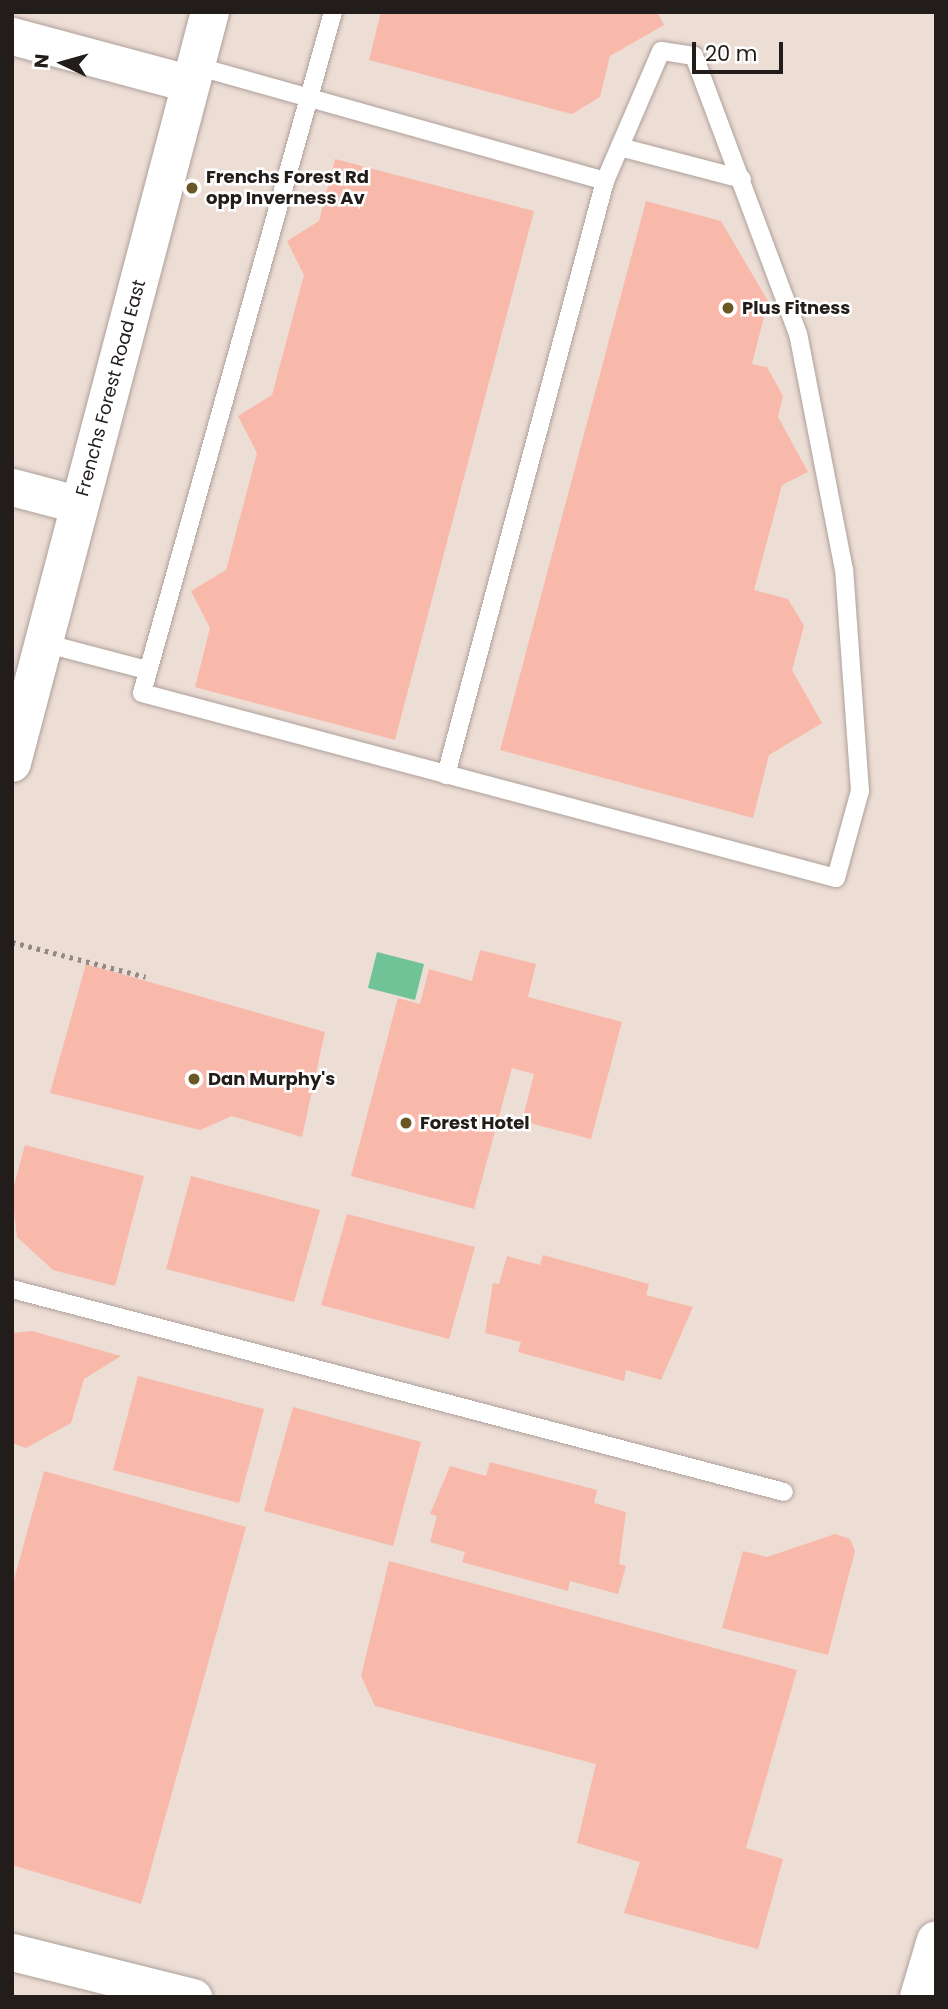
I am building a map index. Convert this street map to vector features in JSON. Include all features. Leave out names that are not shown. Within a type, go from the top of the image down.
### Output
[{"type":"main road","name":"Frenchs Forest Road East","points":[[12,763],[210,12]]},
{"type":"main road","points":[[919,1997],[936,1940]]},
{"type":"street","points":[[12,36],[194,75]]},
{"type":"street","points":[[12,487],[80,505]]},
{"type":"street","points":[[12,1952],[193,1997]]},
{"type":"lane","points":[[333,12],[310,102],[142,693],[446,775],[836,878],[860,791],[844,570],[798,334],[694,56],[661,51],[605,181],[446,775]]},
{"type":"lane","points":[[194,75],[310,102],[605,181]]},
{"type":"lane","points":[[620,147],[742,179]]},
{"type":"lane","points":[[44,643],[147,670]]},
{"type":"lane","points":[[12,1289],[784,1492]]},
{"type":"path","points":[[12,942],[146,977]]},
{"type":"green space","points":[[377,952],[424,964],[415,1000],[368,988]]},
{"type":"building","points":[[381,12],[657,12],[664,25],[610,56],[600,97],[572,114],[369,60]]},
{"type":"building","points":[[335,159],[534,211],[395,740],[195,687],[210,628],[191,591],[226,570],[257,453],[238,416],[272,395],[304,275],[287,241],[319,221]]},
{"type":"building","points":[[646,201],[721,221],[768,301],[752,364],[767,367],[783,396],[778,417],[808,472],[782,485],[754,590],[788,599],[804,626],[792,670],[822,723],[769,755],[753,818],[500,750]]},
{"type":"building","points":[[480,950],[536,964],[528,997],[622,1022],[591,1139],[522,1121],[534,1074],[512,1068],[474,1209],[351,1176],[398,998],[420,1004],[429,969],[472,981]]},
{"type":"building","points":[[86,964],[325,1032],[302,1137],[232,1116],[200,1130],[50,1093]]},
{"type":"building","points":[[25,1145],[144,1176],[115,1286],[53,1270],[17,1237],[12,1193]]},
{"type":"building","points":[[191,1176],[320,1210],[294,1302],[166,1269]]},
{"type":"building","points":[[347,1214],[475,1247],[449,1339],[321,1305]]},
{"type":"building","points":[[543,1255],[649,1284],[646,1295],[693,1307],[661,1380],[626,1370],[624,1381],[518,1352],[521,1342],[485,1333],[493,1283],[499,1284],[507,1256],[540,1265]]},
{"type":"building","points":[[32,1331],[121,1356],[84,1379],[71,1423],[26,1448],[12,1443],[12,1333]]},
{"type":"building","points":[[138,1376],[264,1409],[239,1503],[113,1470]]},
{"type":"building","points":[[293,1407],[421,1442],[393,1546],[264,1511]]},
{"type":"building","points":[[490,1462],[597,1490],[594,1503],[626,1512],[619,1564],[626,1566],[618,1594],[570,1581],[568,1591],[462,1562],[465,1552],[430,1542],[437,1516],[430,1514],[450,1466],[486,1476]]},
{"type":"building","points":[[44,1471],[246,1527],[141,1904],[12,1865],[12,1587]]},
{"type":"building","points":[[835,1534],[850,1539],[855,1551],[828,1655],[722,1628],[743,1551],[767,1557]]},
{"type":"building","points":[[389,1561],[797,1670],[746,1848],[783,1859],[758,1949],[624,1913],[640,1862],[577,1843],[596,1764],[375,1706],[361,1676]]},
{"type":"place","name":"Frenchs Forest Rd opp Inverness Av","points":[[192,188]]},
{"type":"place","name":"Plus Fitness","points":[[728,308]]},
{"type":"place","name":"Dan Murphy's","points":[[194,1079]]},
{"type":"place","name":"Forest Hotel","points":[[406,1123]]}]
